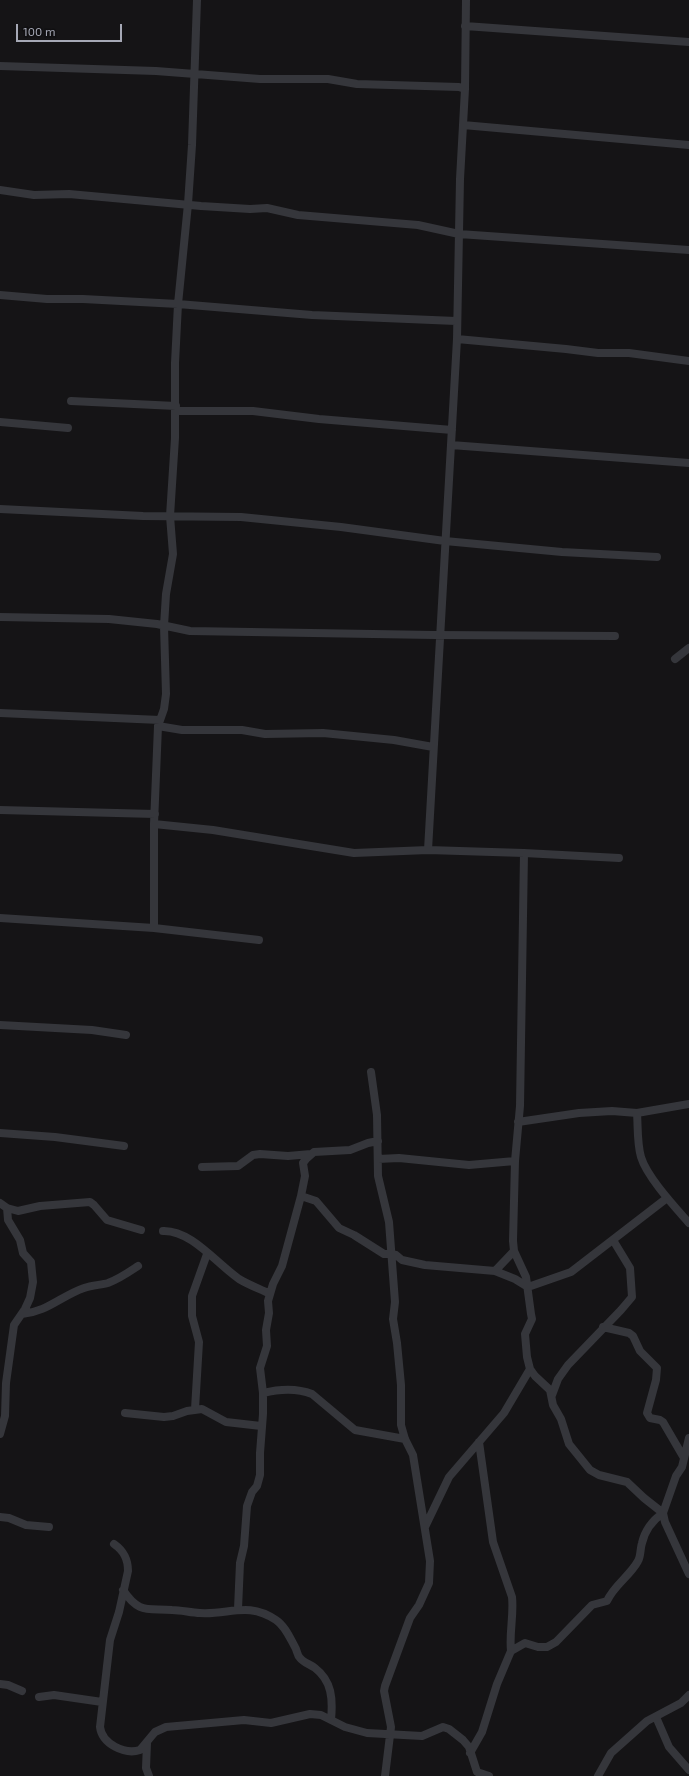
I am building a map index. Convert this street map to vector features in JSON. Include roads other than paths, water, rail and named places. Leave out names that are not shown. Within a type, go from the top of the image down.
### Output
[{"type":"street","points":[[154,928],[154,824],[159,723],[164,709],[166,694],[164,626],[166,594],[173,554],[170,516],[176,409],[178,304],[192,145],[197,0]]},
{"type":"street","points":[[428,850],[457,339],[456,321],[465,89],[466,0]]},
{"type":"street","points":[[465,26],[689,42]]},
{"type":"street","points":[[0,66],[156,71],[260,79],[328,79],[357,84],[459,87],[465,89]]},
{"type":"street","points":[[463,125],[689,145]]},
{"type":"street","points":[[0,190],[34,195],[70,194],[250,209],[267,208],[298,214],[418,225],[459,234],[689,250]]},
{"type":"street","points":[[0,295],[47,299],[82,299],[178,304],[312,314],[456,321]]},
{"type":"street","points":[[457,339],[566,348],[598,353],[629,353],[689,361]]},
{"type":"street","points":[[70,401],[176,409],[253,411],[319,419],[452,430]]},
{"type":"street","points":[[0,422],[68,428]]},
{"type":"street","points":[[451,445],[689,463]]},
{"type":"street","points":[[0,509],[170,516],[241,517],[341,527],[445,541],[562,552],[657,557]]},
{"type":"street","points":[[0,617],[109,619],[190,631],[615,636]]},
{"type":"street","points":[[675,659],[689,648]]},
{"type":"street","points":[[0,713],[159,723],[182,730],[242,730],[265,734],[323,733],[394,740],[433,747]]},
{"type":"street","points":[[0,810],[155,814]]},
{"type":"street","points":[[154,824],[213,830],[354,853],[428,850],[524,852],[619,858]]},
{"type":"street","points":[[524,852],[518,1122],[515,1161],[514,1251],[524,1273],[528,1287],[532,1319],[527,1327],[525,1341],[526,1358],[530,1369],[541,1382],[547,1386],[552,1394],[553,1405],[561,1419],[568,1444],[579,1456],[582,1463],[599,1475],[627,1482],[644,1498],[663,1512],[665,1522],[689,1574]]},
{"type":"street","points":[[0,918],[154,928],[259,940]]},
{"type":"street","points":[[0,1025],[92,1030],[126,1035]]},
{"type":"street","points":[[371,1072],[376,1108],[380,1187],[389,1222],[395,1302],[393,1318],[401,1385],[401,1425],[405,1440],[413,1455],[431,1572],[424,1594],[410,1618],[385,1686],[384,1692],[391,1720],[388,1775]]},
{"type":"street","points":[[518,1122],[612,1111],[637,1113],[689,1104]]},
{"type":"street","points":[[637,1113],[642,1159],[667,1198],[689,1223]]},
{"type":"street","points":[[0,1133],[55,1137],[124,1146]]},
{"type":"street","points":[[202,1167],[238,1166],[253,1155],[260,1154],[288,1156],[330,1150],[350,1150],[368,1143],[378,1142]]},
{"type":"street","points":[[238,1609],[240,1563],[244,1546],[247,1506],[252,1492],[258,1486],[260,1475],[263,1393],[260,1368],[267,1346],[266,1330],[269,1316],[268,1301],[273,1284],[282,1266],[301,1196],[305,1176],[303,1163],[310,1154]]},
{"type":"street","points":[[378,1159],[399,1158],[469,1165],[515,1161]]},
{"type":"street","points":[[301,1196],[312,1198],[320,1204],[339,1228],[354,1235],[384,1254],[396,1255],[402,1260],[425,1265],[495,1271],[515,1279],[528,1287]]},
{"type":"street","points":[[528,1287],[571,1272],[667,1198]]},
{"type":"street","points":[[4,1205],[18,1211],[24,1211],[40,1206],[90,1202],[107,1220],[116,1224],[141,1230]]},
{"type":"street","points":[[0,1434],[6,1416],[6,1384],[14,1325],[22,1314],[32,1291],[33,1271],[31,1262],[23,1253],[20,1240],[8,1220],[4,1205]]},
{"type":"street","points":[[163,1231],[172,1231],[184,1236],[200,1246],[207,1254],[240,1279],[270,1294]]},
{"type":"street","points":[[552,1394],[558,1379],[568,1365],[603,1327],[630,1301],[632,1293],[629,1264],[613,1240]]},
{"type":"street","points":[[495,1271],[514,1251]]},
{"type":"street","points":[[195,1409],[199,1342],[192,1316],[192,1296],[207,1254]]},
{"type":"street","points":[[22,1314],[44,1310],[54,1302],[84,1288],[109,1282],[138,1266]]},
{"type":"street","points":[[603,1327],[629,1332],[633,1336],[640,1351],[657,1368],[657,1376],[647,1412],[650,1418],[663,1422],[684,1458]]},
{"type":"street","points":[[424,1527],[449,1477],[504,1413],[530,1369]]},
{"type":"street","points":[[263,1393],[278,1390],[304,1391],[312,1394],[355,1430],[405,1440]]},
{"type":"street","points":[[125,1413],[164,1417],[195,1409],[202,1409],[226,1422],[261,1426]]},
{"type":"street","points":[[511,1652],[525,1643],[538,1647],[547,1647],[556,1642],[592,1604],[607,1601],[613,1589],[640,1560],[642,1542],[651,1524],[663,1512],[684,1458],[689,1438]]},
{"type":"street","points":[[470,1753],[482,1732],[497,1684],[511,1652],[510,1639],[513,1607],[512,1597],[493,1542],[479,1442]]},
{"type":"street","points":[[0,1517],[9,1518],[26,1525],[49,1527]]},
{"type":"street","points":[[114,1544],[124,1553],[128,1565],[119,1612],[110,1640],[106,1682],[102,1702],[101,1731],[108,1741],[121,1750],[140,1750],[155,1732],[166,1727],[244,1720],[271,1723],[310,1714],[321,1715],[345,1728],[367,1733],[422,1736],[443,1728],[449,1729],[469,1747],[477,1772],[489,1776]]},
{"type":"street","points":[[123,1590],[131,1601],[138,1607],[145,1610],[223,1613],[238,1609],[258,1612],[272,1617],[282,1625],[300,1658],[319,1671],[328,1682],[332,1708],[331,1720]]},
{"type":"street","points":[[0,1684],[8,1685],[22,1691]]},
{"type":"street","points":[[598,1776],[611,1753],[647,1721],[681,1703],[689,1695]]},
{"type":"street","points":[[39,1696],[59,1696],[102,1702]]},
{"type":"street","points":[[656,1717],[669,1748],[689,1770]]},
{"type":"street","points":[[147,1743],[146,1768],[149,1776]]}]
